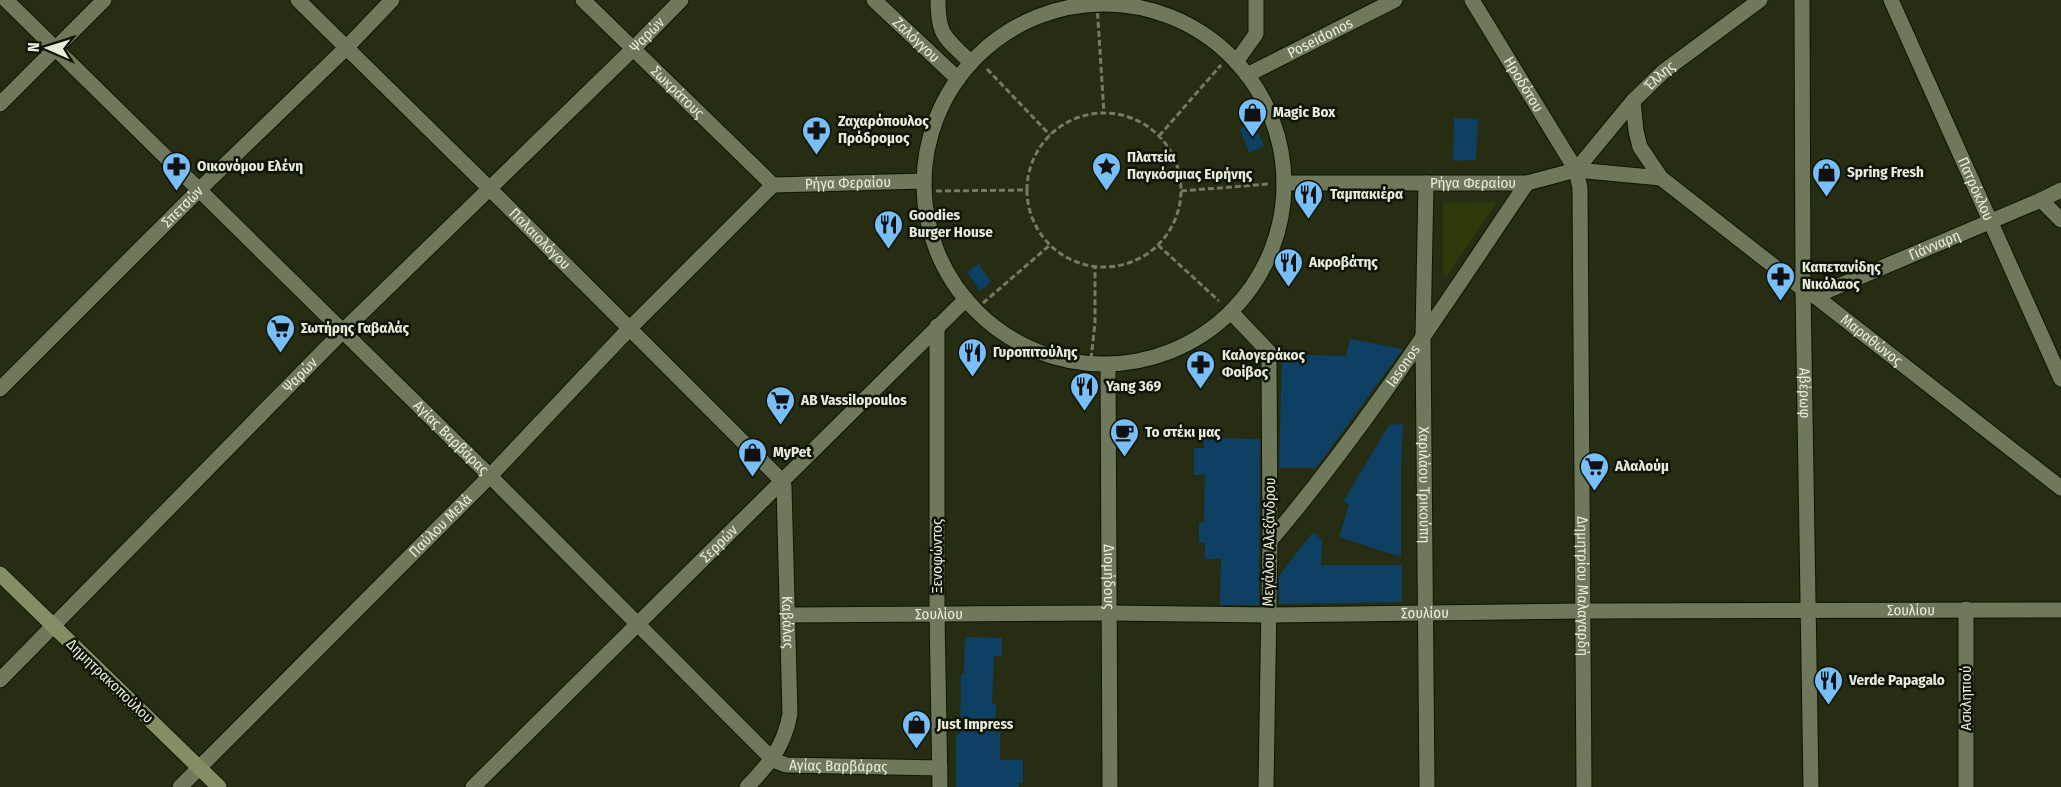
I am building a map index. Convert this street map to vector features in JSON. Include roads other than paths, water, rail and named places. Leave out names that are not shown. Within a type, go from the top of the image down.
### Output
[{"type":"main road","name":"Δημητρακοπούλου","points":[[0,574],[219,787]]},
{"type":"street","name":"Αγίας Βαρβάρας","points":[[6,0],[344,331],[638,623],[772,760],[786,765],[940,768]]},
{"type":"street","points":[[0,104],[104,0]]},
{"type":"street","name":"Παλαιολόγου","points":[[298,0],[781,480]]},
{"type":"street","name":"Σπετσών","points":[[0,389],[392,0]]},
{"type":"street","name":"Σωκράτους","points":[[583,0],[773,185]]},
{"type":"street","name":"Ψαρών","points":[[0,680],[344,331],[681,0]]},
{"type":"street","name":"Ζαλόγγου","points":[[874,0],[958,79]]},
{"type":"street","points":[[938,0],[938,23],[941,32],[974,60]]},
{"type":"street","points":[[1233,59],[1256,34],[1256,0]]},
{"type":"street","name":"Poseidonos","points":[[1247,75],[1395,0]]},
{"type":"street","name":"Ηροδότου","points":[[1472,0],[1576,170]]},
{"type":"street","name":"Έλλης","points":[[1576,170],[1633,101],[1664,71],[1760,0]]},
{"type":"street","name":"Αβέρωφ","points":[[1802,0],[1809,292],[1811,787]]},
{"type":"street","name":"Πατρόκλου","points":[[1891,0],[2061,379]]},
{"type":"street","points":[[1096,2],[1154,11],[1207,36],[1233,59],[1247,75],[1267,108],[1279,145],[1284,183],[1281,212],[1271,249],[1249,291],[1231,312],[1210,330],[1187,345],[1135,362],[1108,365],[1064,360],[1040,353],[1009,337],[970,305],[952,280],[936,249],[927,214],[924,186],[927,154],[933,127],[958,79],[974,60],[1002,36],[1031,19],[1096,2]]},
{"type":"street","points":[[926,48],[941,32]]},
{"type":"street","name":"Μαραθώνος","points":[[1633,101],[1640,147],[1661,178],[2061,488]]},
{"type":"street","name":"Ρήγα Φεραίου","points":[[1284,183],[1527,183],[1576,170],[1661,178]]},
{"type":"street","name":"Δημητρίου Μαλαγαρδή","points":[[1576,170],[1581,203],[1584,787]]},
{"type":"street","name":"Χαριλάου Τρικούπη","points":[[1426,183],[1423,336],[1427,787]]},
{"type":"street","name":"Iasonos","points":[[1270,541],[1307,496],[1423,336],[1527,183]]},
{"type":"street","name":"Ρήγα Φεραίου","points":[[773,185],[924,186]]},
{"type":"street","name":"Παύλου Μελά","points":[[180,787],[490,476],[629,329],[773,185]]},
{"type":"street","name":"Γιάνναρη","points":[[1809,292],[2061,190]]},
{"type":"street","points":[[2041,200],[2061,220]]},
{"type":"street","name":"Σερρών","points":[[473,787],[938,326],[970,305]]},
{"type":"street","name":"Μεγάλου Αλεξάνδρου","points":[[1231,312],[1269,352],[1270,541],[1266,787]]},
{"type":"street","name":"Ξενοφώντος","points":[[938,326],[937,614],[940,787]]},
{"type":"street","name":"Διομήδους","points":[[1108,365],[1110,787]]},
{"type":"street","name":"Καβάλας","points":[[747,787],[772,760],[788,727],[790,714],[789,615],[784,486],[781,480]]},
{"type":"street","name":"Ασκληπιού","points":[[1966,609],[1966,787]]},
{"type":"street","name":"Σουλίου","points":[[789,615],[1109,613],[1268,615],[1582,611],[2061,610]]},
{"type":"place","name":"Magic Box","points":[[1252,138]]},
{"type":"place","name":"Ζαχαρόπουλος Πρόδρομος","points":[[817,156]]},
{"type":"place","name":"Οικονόμου Ελένη","points":[[176,192]]},
{"type":"place","name":"Πλατεία Παγκόσμιας Ειρήνης","points":[[1106,192]]},
{"type":"place","name":"Spring Fresh","points":[[1826,198]]},
{"type":"place","name":"Ταμπακιέρα","points":[[1309,220]]},
{"type":"place","name":"Goodies Burger House","points":[[888,250]]},
{"type":"place","name":"Ακροβάτης","points":[[1288,288]]},
{"type":"place","name":"Καπετανίδης Νικόλαος","points":[[1781,302]]},
{"type":"place","name":"Σωτήρης Γαβαλάς","points":[[280,354]]},
{"type":"place","name":"Γυροπιτούλης","points":[[972,378]]},
{"type":"place","name":"Καλογεράκος Φοίβος","points":[[1201,390]]},
{"type":"place","name":"Yang 369","points":[[1085,412]]},
{"type":"place","name":"AB Vassilopoulos","points":[[780,426]]},
{"type":"place","name":"Το στέκι μας","points":[[1124,458]]},
{"type":"place","name":"MyPet","points":[[752,478]]},
{"type":"place","name":"Αλαλούμ","points":[[1594,492]]},
{"type":"place","name":"Verde Papagalo","points":[[1828,706]]},
{"type":"place","name":"Just Impress","points":[[916,750]]}]
